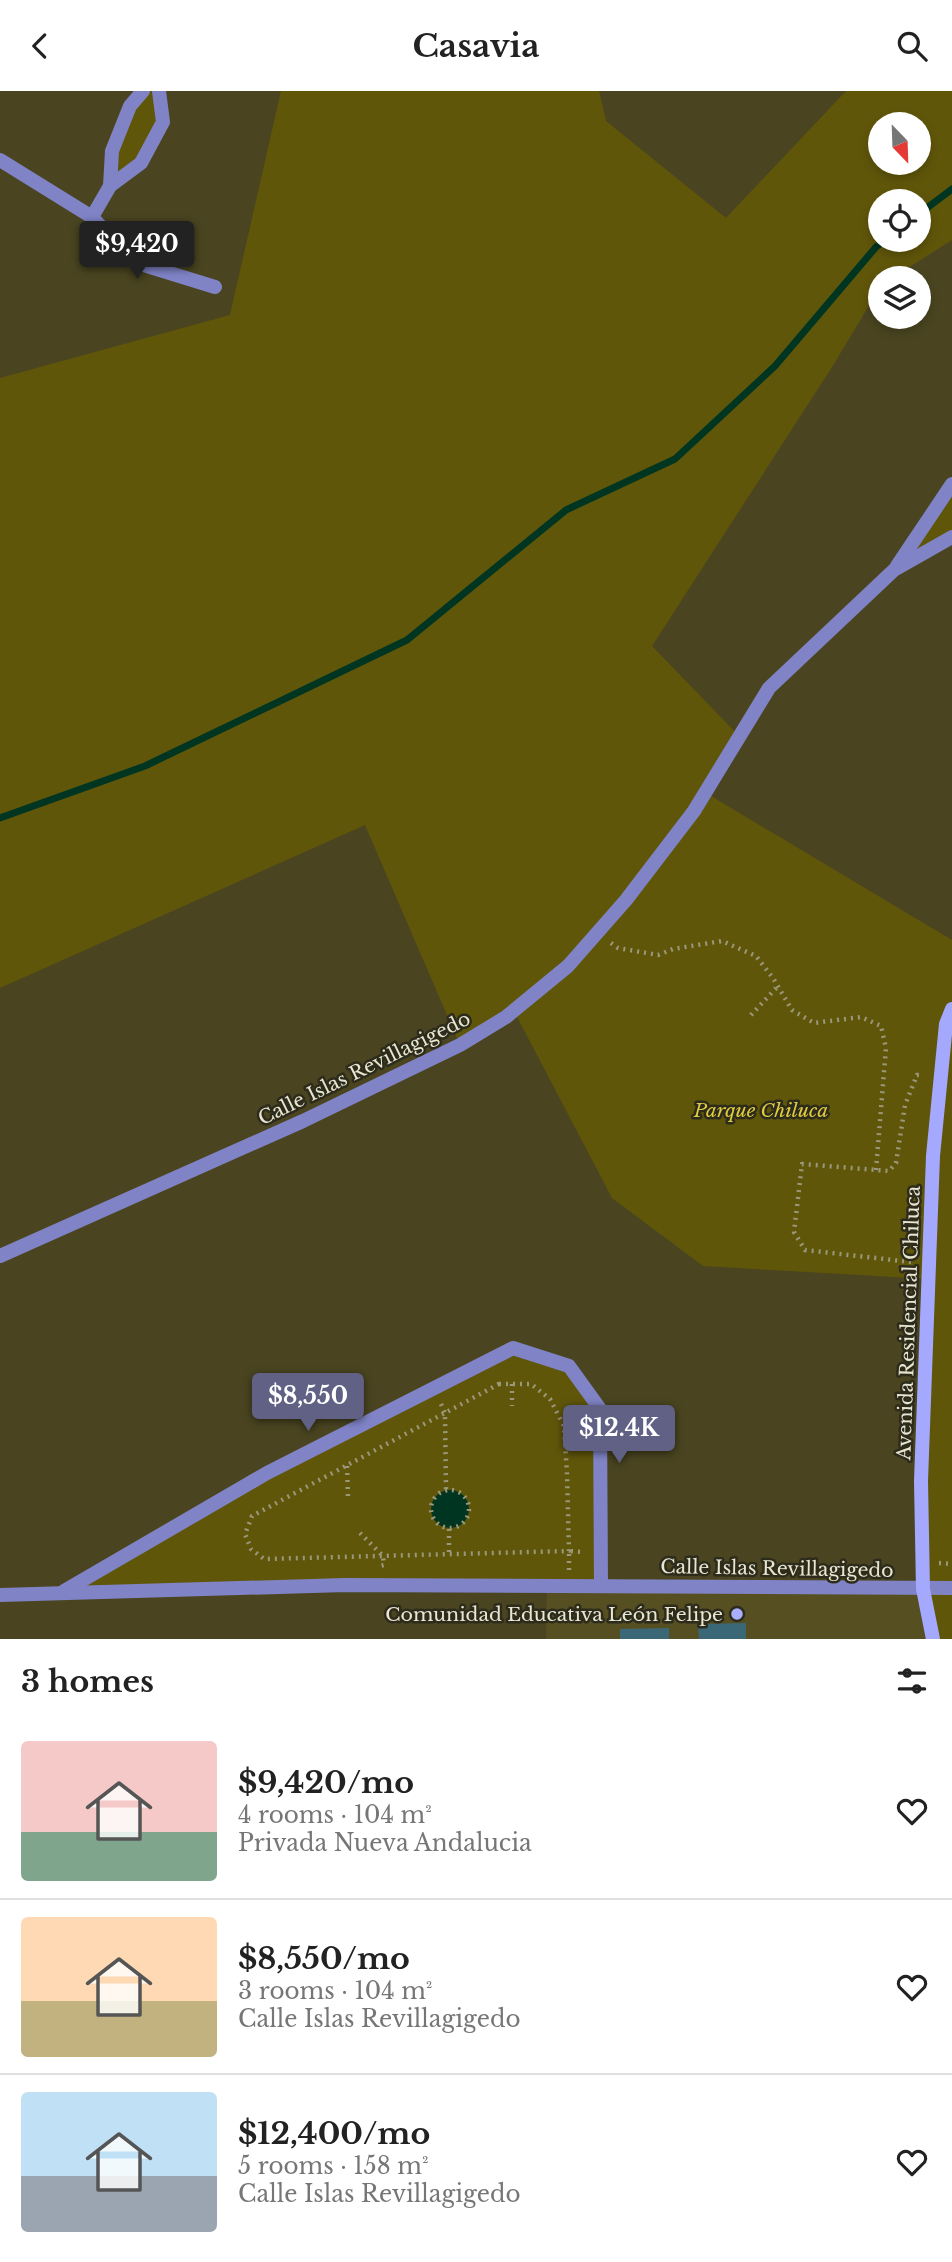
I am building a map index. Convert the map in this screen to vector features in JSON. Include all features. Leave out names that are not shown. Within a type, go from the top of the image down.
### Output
[{"type":"street","points":[[110,186],[112,151],[130,106],[142,91]]},
{"type":"street","points":[[92,217],[110,186],[141,163],[163,122],[159,91]]},
{"type":"street","points":[[0,160],[92,217],[134,262],[215,286]]},
{"type":"street","name":"Calle Islas Revillagigedo","points":[[0,1256],[303,1121],[460,1045],[514,1010],[568,966],[626,900],[694,811],[769,688],[894,570],[952,484]]},
{"type":"street","name":"Calle Islas Revillagigedo","points":[[894,570],[952,537]]},
{"type":"street","name":"Avenida Residencial Chiluca","points":[[933,1639],[923,1589],[921,1481],[933,1156],[946,1024],[952,1009]]},
{"type":"street","name":"Calle Islas Revillagigedo","points":[[61,1594],[267,1473],[513,1348],[569,1366],[600,1409],[601,1586]]},
{"type":"street","name":"Calle Islas Revillagigedo","points":[[0,1595],[345,1585],[952,1588]]},
{"type":"path","points":[[598,932],[618,948],[658,955],[673,949],[722,941],[756,956],[792,1010],[814,1023],[861,1017],[881,1026],[886,1048],[876,1170]]},
{"type":"path","points":[[751,1016],[778,986]]},
{"type":"path","points":[[929,1265],[805,1250],[794,1232],[802,1164],[888,1171],[897,1163],[905,1105],[917,1075],[941,1075]]},
{"type":"path","points":[[569,1586],[569,1551],[567,1474],[564,1426],[550,1399],[531,1384],[499,1384],[252,1516],[246,1534],[251,1549],[264,1559],[569,1551],[601,1553]]},
{"type":"path","points":[[512,1384],[512,1406]]},
{"type":"path","points":[[445,1413],[446,1490]]},
{"type":"path","points":[[347,1465],[348,1497]]},
{"type":"path","points":[[446,1490],[457,1491],[466,1499],[468,1513],[464,1522],[449,1529],[440,1525],[432,1515],[431,1502],[446,1490]]},
{"type":"path","points":[[449,1529],[449,1554]]},
{"type":"path","points":[[360,1533],[383,1556]]},
{"type":"shaded area","points":[[450,1490],[463,1496],[469,1509],[463,1522],[450,1528],[437,1522],[431,1509],[437,1496]]},
{"type":"shaded area","name":"Comunidad Educativa León Felipe","points":[[547,1586],[923,1589],[933,1639],[546,1639]]},
{"type":"green space","points":[[143,91],[159,91],[163,122],[141,163],[110,186],[112,151]]},
{"type":"green space","name":"Parque Chiluca","points":[[281,91],[599,91],[606,121],[726,218],[846,91],[952,91],[952,240],[911,266],[868,266],[868,307],[652,646],[740,737],[706,793],[952,940],[952,1639],[934,1639],[923,1587],[928,1279],[703,1266],[612,1198],[514,1011],[460,1045],[365,825],[0,988],[0,378],[230,315]]},
{"type":"green space","points":[[952,484],[952,537],[894,570]]},
{"type":"green space","points":[[513,1348],[569,1366],[600,1409],[601,1586],[61,1593],[267,1473]]},
{"type":"building","points":[[746,1623],[746,1639],[699,1639],[698,1624]]},
{"type":"building","points":[[669,1628],[669,1639],[620,1639],[620,1629]]},
{"type":"waterway","points":[[931,205],[952,189]]},
{"type":"waterway","points":[[0,818],[145,766],[407,640],[566,510],[675,459],[775,366],[872,252]]},
{"type":"place","name":"Comunidad Educativa León Felipe","points":[[737,1614]]}]
